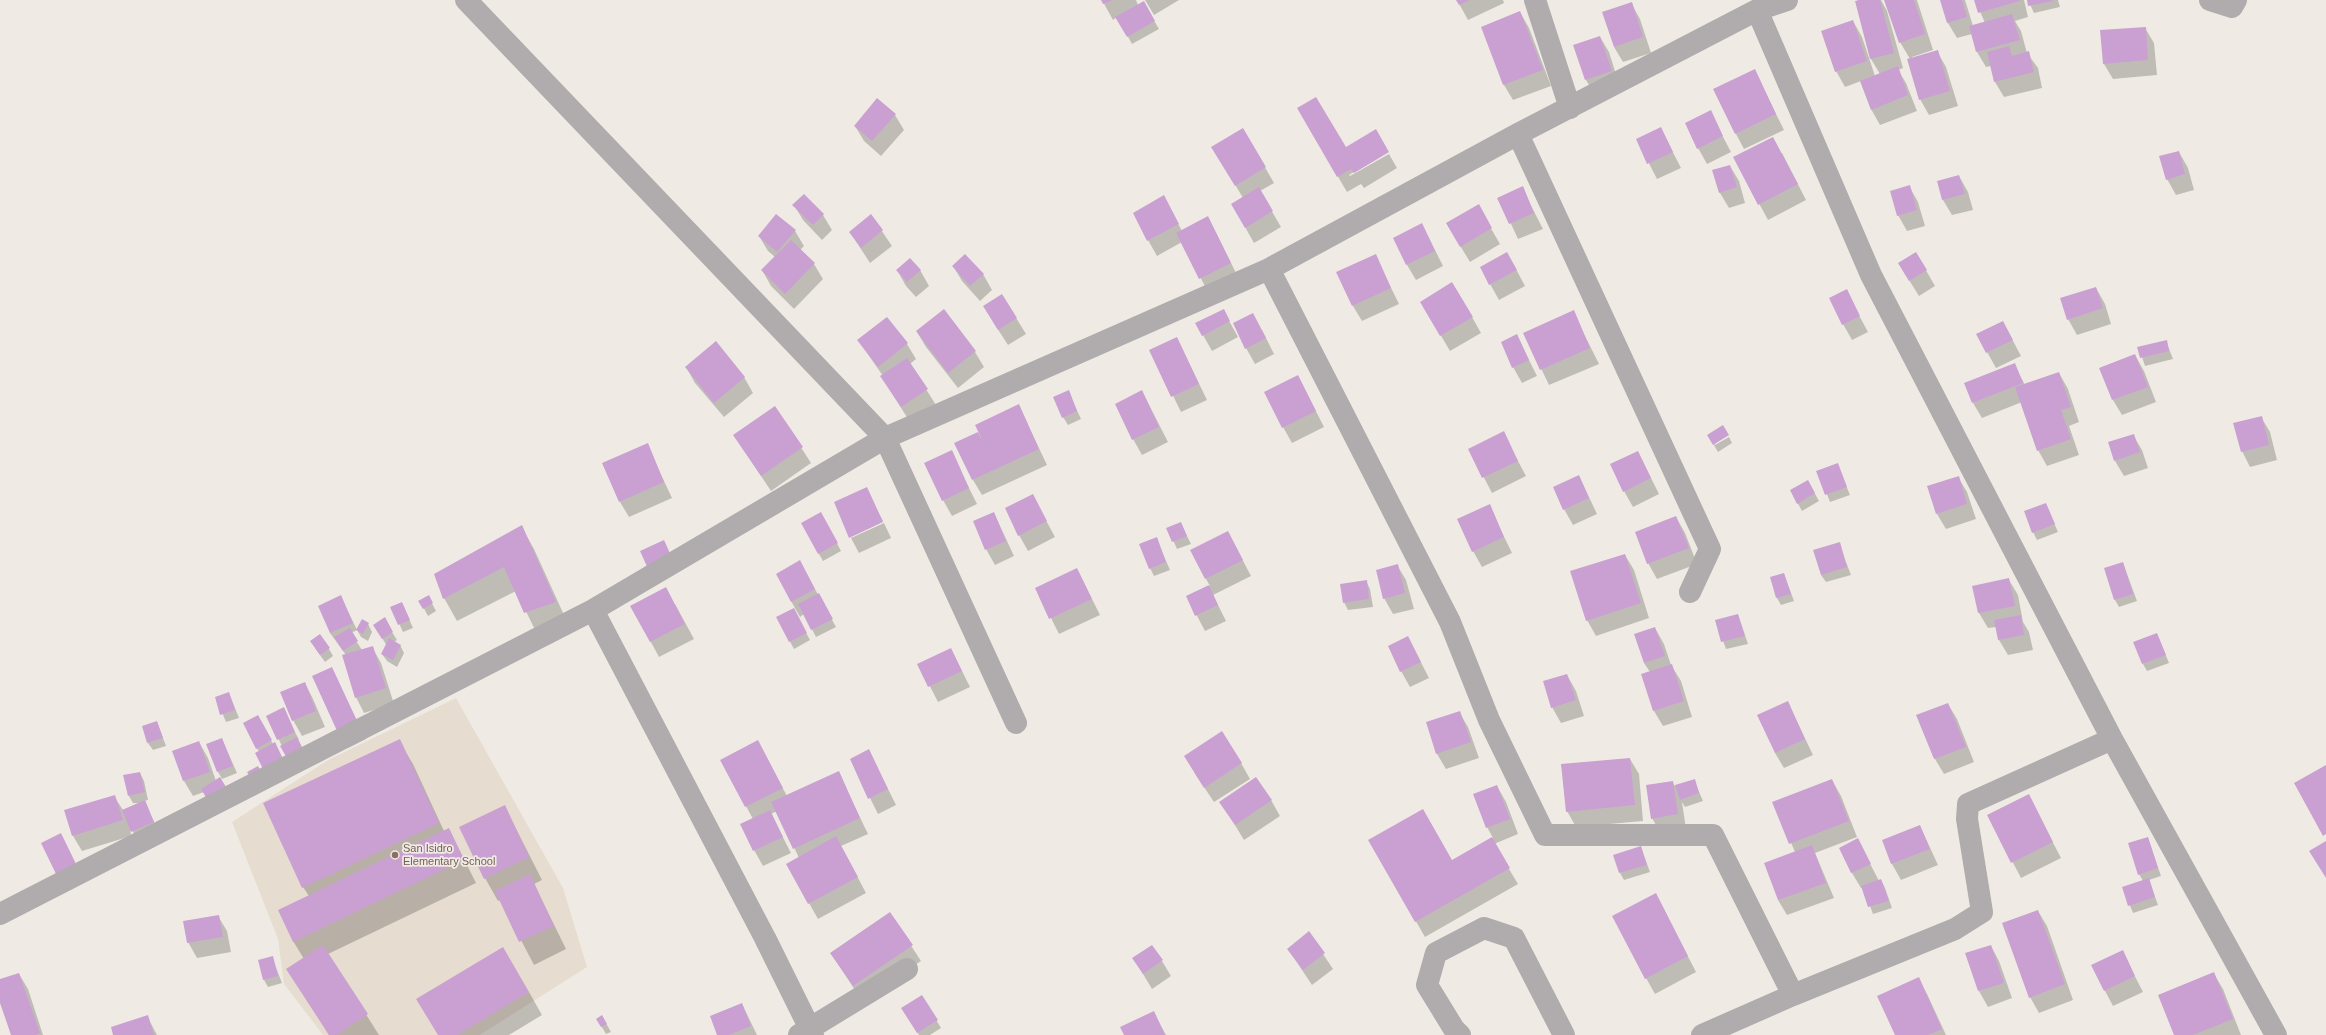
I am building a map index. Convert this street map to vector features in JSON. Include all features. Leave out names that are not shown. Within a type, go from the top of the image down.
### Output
[{"type":"street","points":[[466,0],[885,438],[1016,723]]},
{"type":"street","points":[[1535,0],[1570,108]]},
{"type":"street","points":[[0,914],[592,610],[885,438],[1269,269],[1518,134],[1757,10],[1786,0]]},
{"type":"street","points":[[2210,0],[2232,7],[2236,0]]},
{"type":"street","points":[[1757,10],[1871,275],[2112,739],[2276,1035]]},
{"type":"street","points":[[1518,134],[1710,549],[1690,592]]},
{"type":"street","points":[[1269,269],[1450,622],[1489,720],[1546,835],[1713,835],[1792,995]]},
{"type":"street","points":[[592,610],[765,938],[807,1033],[907,969]]},
{"type":"street","points":[[1702,1035],[1792,995],[1955,930],[1982,912],[1967,819],[1968,804],[2112,739]]},
{"type":"street","points":[[1460,1035],[1454,1029],[1427,986],[1436,953],[1484,928],[1514,938],[1564,1035]]},
{"type":"shaded area","name":"San Isidro Elementary School","points":[[456,698],[563,888],[587,967],[480,1035],[323,1035],[284,984],[278,939],[232,822],[328,760]]},
{"type":"building","points":[[1101,0],[1113,0],[1103,4]]},
{"type":"building","points":[[1456,0],[1470,0],[1459,5]]},
{"type":"building","points":[[1880,0],[1894,53],[1870,59],[1855,1]]},
{"type":"building","points":[[1884,0],[1914,0],[1925,34],[1899,43]]},
{"type":"building","points":[[1940,0],[1962,0],[1967,17],[1947,23]]},
{"type":"building","points":[[1974,0],[2020,0],[2020,1],[1978,13]]},
{"type":"building","points":[[2027,0],[2052,0],[2053,1],[2028,6]]},
{"type":"building","points":[[1144,1],[1155,21],[1127,37],[1115,17]]},
{"type":"building","points":[[1632,2],[1643,37],[1614,47],[1602,12]]},
{"type":"building","points":[[1520,11],[1543,70],[1503,85],[1481,27]]},
{"type":"building","points":[[2012,14],[2020,40],[1976,52],[1969,26]]},
{"type":"building","points":[[1853,20],[1867,61],[1835,72],[1821,31]]},
{"type":"building","points":[[2146,27],[2148,60],[2103,64],[2100,30]]},
{"type":"building","points":[[1600,36],[1612,71],[1585,80],[1573,45]]},
{"type":"building","points":[[2009,46],[2012,56],[2029,51],[2034,72],[1994,82],[1987,52]]},
{"type":"building","points":[[1938,50],[1950,91],[1919,100],[1907,59]]},
{"type":"building","points":[[1898,66],[1908,95],[1871,110],[1860,81]]},
{"type":"building","points":[[1755,69],[1776,114],[1735,134],[1713,89]]},
{"type":"building","points":[[1316,97],[1346,147],[1376,129],[1389,152],[1354,173],[1351,169],[1337,177],[1297,108]]},
{"type":"building","points":[[877,98],[896,114],[872,141],[854,126]]},
{"type":"building","points":[[1711,110],[1723,136],[1697,149],[1685,123]]},
{"type":"building","points":[[1661,127],[1673,152],[1647,164],[1636,139]]},
{"type":"building","points":[[1243,128],[1266,167],[1235,186],[1211,147]]},
{"type":"building","points":[[1773,137],[1798,184],[1758,205],[1733,157]]},
{"type":"building","points":[[2179,151],[2185,174],[2166,180],[2159,156]]},
{"type":"building","points":[[1730,165],[1737,187],[1719,193],[1712,170]]},
{"type":"building","points":[[1959,175],[1965,194],[1942,200],[1937,181]]},
{"type":"building","points":[[1910,185],[1917,210],[1897,216],[1890,191]]},
{"type":"building","points":[[1523,186],[1534,213],[1509,224],[1497,198]]},
{"type":"building","points":[[1259,187],[1273,211],[1245,228],[1231,204]]},
{"type":"building","points":[[804,194],[824,214],[813,225],[792,205]]},
{"type":"building","points":[[1164,195],[1179,224],[1147,241],[1133,213]]},
{"type":"building","points":[[1479,204],[1492,228],[1460,247],[1446,223]]},
{"type":"building","points":[[776,214],[796,230],[777,252],[758,236]]},
{"type":"building","points":[[871,214],[883,230],[861,248],[849,232]]},
{"type":"building","points":[[1208,216],[1231,263],[1199,279],[1176,233]]},
{"type":"building","points":[[1422,223],[1435,251],[1406,265],[1393,238]]},
{"type":"building","points":[[791,240],[815,263],[785,294],[761,270]]},
{"type":"building","points":[[1507,252],[1517,270],[1489,285],[1480,267]]},
{"type":"building","points":[[1916,252],[1927,270],[1909,281],[1898,263]]},
{"type":"building","points":[[965,254],[984,274],[970,286],[952,266]]},
{"type":"building","points":[[1376,254],[1391,288],[1352,306],[1336,272]]},
{"type":"building","points":[[910,258],[921,270],[907,282],[896,270]]},
{"type":"building","points":[[1452,282],[1473,317],[1440,336],[1420,302]]},
{"type":"building","points":[[2096,287],[2103,308],[2067,320],[2060,298]]},
{"type":"building","points":[[1847,289],[1860,316],[1842,325],[1829,298]]},
{"type":"building","points":[[1002,294],[1017,318],[998,330],[983,306]]},
{"type":"building","points":[[944,309],[976,351],[948,373],[916,331]]},
{"type":"building","points":[[1224,309],[1230,321],[1202,336],[1195,323]]},
{"type":"building","points":[[1574,310],[1590,348],[1540,370],[1523,333]]},
{"type":"building","points":[[1253,313],[1266,338],[1245,349],[1233,323]]},
{"type":"building","points":[[887,317],[908,343],[878,367],[857,340]]},
{"type":"building","points":[[2003,321],[2013,340],[1986,353],[1976,334]]},
{"type":"building","points":[[1517,334],[1529,360],[1512,368],[1501,342]]},
{"type":"building","points":[[1177,337],[1199,384],[1171,397],[1149,350]]},
{"type":"building","points":[[2167,340],[2169,351],[2140,358],[2137,347]]},
{"type":"building","points":[[716,341],[745,377],[714,403],[685,367]]},
{"type":"building","points":[[2135,354],[2148,387],[2112,400],[2099,368]]},
{"type":"building","points":[[907,358],[928,389],[901,407],[880,376]]},
{"type":"building","points":[[2015,363],[2023,383],[1972,403],[1964,383]]},
{"type":"building","points":[[2059,372],[2071,407],[2061,410],[2071,439],[2037,451],[2015,387]]},
{"type":"building","points":[[1298,375],[1316,411],[1282,428],[1264,392]]},
{"type":"building","points":[[1069,390],[1077,411],[1062,418],[1053,397]]},
{"type":"building","points":[[1142,390],[1159,427],[1132,440],[1115,404]]},
{"type":"building","points":[[1019,404],[1039,449],[972,480],[954,443],[978,432],[985,446],[975,425]]},
{"type":"building","points":[[775,406],[803,447],[761,476],[733,435]]},
{"type":"building","points":[[2262,416],[2269,445],[2241,452],[2233,423]]},
{"type":"building","points":[[1723,425],[1729,435],[1713,445],[1707,435]]},
{"type":"building","points":[[1504,431],[1518,461],[1482,478],[1468,449]]},
{"type":"building","points":[[2134,434],[2140,452],[2114,461],[2108,442]]},
{"type":"building","points":[[648,443],[664,482],[619,502],[602,463]]},
{"type":"building","points":[[952,450],[969,488],[942,501],[924,463]]},
{"type":"building","points":[[1638,451],[1651,478],[1623,492],[1610,464]]},
{"type":"building","points":[[1838,463],[1847,487],[1825,495],[1816,471]]},
{"type":"building","points":[[1579,475],[1589,498],[1563,510],[1553,487]]},
{"type":"building","points":[[1959,476],[1967,504],[1936,514],[1927,486]]},
{"type":"building","points":[[1808,480],[1815,493],[1797,504],[1790,490]]},
{"type":"building","points":[[867,487],[883,522],[849,538],[834,502]]},
{"type":"building","points":[[1033,494],[1047,521],[1018,536],[1005,508]]},
{"type":"building","points":[[2046,503],[2055,524],[2032,533],[2024,511]]},
{"type":"building","points":[[1490,504],[1504,537],[1472,552],[1457,519]]},
{"type":"building","points":[[821,512],[838,543],[818,554],[801,523]]},
{"type":"building","points":[[994,512],[1006,541],[985,550],[973,521]]},
{"type":"building","points":[[1676,516],[1689,548],[1647,564],[1635,532]]},
{"type":"building","points":[[1181,522],[1187,536],[1172,542],[1166,528]]},
{"type":"building","points":[[522,525],[556,602],[524,613],[504,567],[443,599],[434,574]]},
{"type":"building","points":[[1228,531],[1243,560],[1205,579],[1190,550]]},
{"type":"building","points":[[1157,537],[1166,562],[1149,569],[1139,544]]},
{"type":"building","points":[[664,540],[673,560],[649,571],[640,551]]},
{"type":"building","points":[[1840,542],[1847,567],[1821,575],[1813,550]]},
{"type":"building","points":[[1625,554],[1641,603],[1586,621],[1570,571]]},
{"type":"building","points":[[800,560],[815,589],[791,602],[776,574]]},
{"type":"building","points":[[2123,562],[2133,594],[2114,600],[2104,568]]},
{"type":"building","points":[[1398,564],[1405,593],[1383,599],[1376,570]]},
{"type":"building","points":[[1077,568],[1092,599],[1049,619],[1035,588]]},
{"type":"building","points":[[1784,573],[1791,594],[1776,598],[1770,577]]},
{"type":"building","points":[[2009,578],[2015,606],[1978,613],[1972,586]]},
{"type":"building","points":[[1367,580],[1369,599],[1343,603],[1340,584]]},
{"type":"building","points":[[1209,585],[1218,605],[1195,616],[1186,596]]},
{"type":"building","points":[[666,587],[685,624],[650,642],[630,606]]},
{"type":"building","points":[[819,593],[833,619],[811,630],[798,604]]},
{"type":"building","points":[[341,595],[353,623],[330,633],[318,606]]},
{"type":"building","points":[[429,595],[433,603],[423,609],[418,601]]},
{"type":"building","points":[[402,602],[410,620],[398,625],[390,607]]},
{"type":"building","points":[[794,608],[807,633],[789,642],[776,617]]},
{"type":"building","points":[[1738,614],[1745,636],[1721,642],[1715,620]]},
{"type":"building","points":[[2021,615],[2024,635],[1998,640],[1994,620]]},
{"type":"building","points":[[385,617],[393,632],[382,639],[373,625]]},
{"type":"building","points":[[362,619],[369,623],[363,634],[356,630]]},
{"type":"building","points":[[1655,627],[1665,656],[1644,663],[1634,634]]},
{"type":"building","points":[[350,628],[358,641],[343,651],[334,637]]},
{"type":"building","points":[[2157,633],[2166,655],[2142,664],[2133,642]]},
{"type":"building","points":[[320,634],[330,648],[320,655],[310,641]]},
{"type":"building","points":[[1408,636],[1421,662],[1400,672],[1388,646]]},
{"type":"building","points":[[389,638],[401,645],[393,660],[381,654]]},
{"type":"building","points":[[373,646],[386,688],[355,698],[342,655]]},
{"type":"building","points":[[951,648],[962,671],[928,687],[917,664]]},
{"type":"building","points":[[1672,664],[1684,701],[1653,711],[1641,674]]},
{"type":"building","points":[[332,667],[358,723],[338,733],[312,676]]},
{"type":"building","points":[[1567,674],[1576,700],[1551,708],[1543,681]]},
{"type":"building","points":[[305,682],[316,711],[292,721],[280,692]]},
{"type":"building","points":[[229,692],[235,710],[220,715],[215,697]]},
{"type":"building","points":[[1788,701],[1805,739],[1775,753],[1757,715]]},
{"type":"building","points":[[1948,703],[1966,747],[1934,759],[1916,715]]},
{"type":"building","points":[[284,707],[295,732],[277,740],[266,716]]},
{"type":"building","points":[[1460,711],[1471,742],[1436,754],[1426,722]]},
{"type":"building","points":[[258,715],[272,740],[256,749],[243,723]]},
{"type":"building","points":[[157,721],[163,738],[147,743],[142,726]]},
{"type":"building","points":[[1222,731],[1242,763],[1204,788],[1184,756]]},
{"type":"building","points":[[297,737],[304,751],[288,760],[280,746]]},
{"type":"building","points":[[222,738],[233,766],[217,772],[206,744]]},
{"type":"building","points":[[400,739],[439,823],[302,888],[263,803]]},
{"type":"building","points":[[758,740],[783,788],[745,807],[720,760]]},
{"type":"building","points":[[199,741],[210,772],[183,781],[172,751]]},
{"type":"building","points":[[275,742],[284,761],[264,771],[255,753]]},
{"type":"building","points":[[869,749],[888,789],[868,799],[850,759]]},
{"type":"building","points":[[1630,758],[1635,805],[1566,812],[1561,764]]},
{"type":"building","points":[[2326,765],[2326,834],[2323,836],[2294,783]]},
{"type":"building","points":[[258,766],[263,775],[252,781],[247,772]]},
{"type":"building","points":[[839,771],[860,818],[793,849],[771,802]]},
{"type":"building","points":[[140,772],[145,792],[128,796],[123,775]]},
{"type":"building","points":[[220,777],[229,792],[210,804],[201,789]]},
{"type":"building","points":[[1256,777],[1272,800],[1235,825],[1219,802]]},
{"type":"building","points":[[1695,779],[1699,793],[1680,800],[1675,785]]},
{"type":"building","points":[[1832,779],[1849,821],[1789,844],[1772,802]]},
{"type":"building","points":[[1673,781],[1678,814],[1651,819],[1646,785]]},
{"type":"building","points":[[1497,785],[1510,819],[1486,828],[1473,794]]},
{"type":"building","points":[[2029,794],[2053,842],[2011,863],[1987,815]]},
{"type":"building","points":[[115,795],[123,820],[72,836],[64,810]]},
{"type":"building","points":[[145,800],[154,822],[131,832],[122,810]]},
{"type":"building","points":[[505,805],[529,857],[484,879],[459,827]]},
{"type":"building","points":[[1423,809],[1452,860],[1492,837],[1510,868],[1415,922],[1368,840]]},
{"type":"building","points":[[770,810],[783,837],[753,851],[740,824]]},
{"type":"building","points":[[1920,825],[1930,849],[1891,864],[1882,840]]},
{"type":"building","points":[[449,828],[464,860],[293,942],[278,910]]},
{"type":"building","points":[[61,833],[76,864],[56,874],[41,843]]},
{"type":"building","points":[[836,836],[858,877],[808,904],[786,864]]},
{"type":"building","points":[[2148,837],[2158,868],[2138,875],[2128,843]]},
{"type":"building","points":[[1858,838],[1871,864],[1851,873],[1839,848]]},
{"type":"building","points":[[2326,841],[2326,878],[2309,851]]},
{"type":"building","points":[[1812,845],[1826,883],[1778,900],[1764,863]]},
{"type":"building","points":[[1641,846],[1647,865],[1619,873],[1613,855]]},
{"type":"building","points":[[530,874],[554,926],[519,942],[495,891]]},
{"type":"building","points":[[2149,878],[2155,897],[2128,906],[2122,887]]},
{"type":"building","points":[[1881,879],[1889,901],[1868,907],[1861,886]]},
{"type":"building","points":[[1656,893],[1688,956],[1645,979],[1612,916]]},
{"type":"building","points":[[2038,910],[2065,984],[2029,998],[2002,923]]},
{"type":"building","points":[[890,912],[913,945],[853,986],[830,953]]},
{"type":"building","points":[[219,915],[223,937],[187,943],[183,921]]},
{"type":"building","points":[[1309,931],[1325,953],[1303,970],[1287,949]]},
{"type":"building","points":[[323,945],[368,1014],[337,1035],[329,1035],[286,969]]},
{"type":"building","points":[[1152,945],[1163,960],[1143,974],[1132,958]]},
{"type":"building","points":[[1991,945],[2004,983],[1978,991],[1965,953]]},
{"type":"building","points":[[503,947],[529,992],[457,1035],[438,1035],[416,999]]},
{"type":"building","points":[[2123,950],[2135,976],[2104,991],[2091,965]]},
{"type":"building","points":[[273,956],[278,976],[263,980],[258,960]]},
{"type":"building","points":[[2214,972],[2233,1019],[2193,1035],[2174,1035],[2158,995]]},
{"type":"building","points":[[19,973],[40,1033],[36,1035],[11,1035],[0,1003],[0,979]]},
{"type":"building","points":[[1919,977],[1942,1029],[1928,1035],[1895,1035],[1877,996]]},
{"type":"building","points":[[922,995],[938,1020],[917,1033],[901,1008]]},
{"type":"building","points":[[742,1003],[751,1026],[729,1035],[717,1035],[710,1016]]},
{"type":"building","points":[[1154,1011],[1165,1035],[1124,1035],[1120,1027]]},
{"type":"building","points":[[148,1015],[154,1035],[113,1035],[111,1027]]},
{"type":"building","points":[[602,1015],[607,1024],[601,1027],[596,1019]]},
{"type":"place","name":"San Isidro Elementary School","points":[[395,855]]}]
